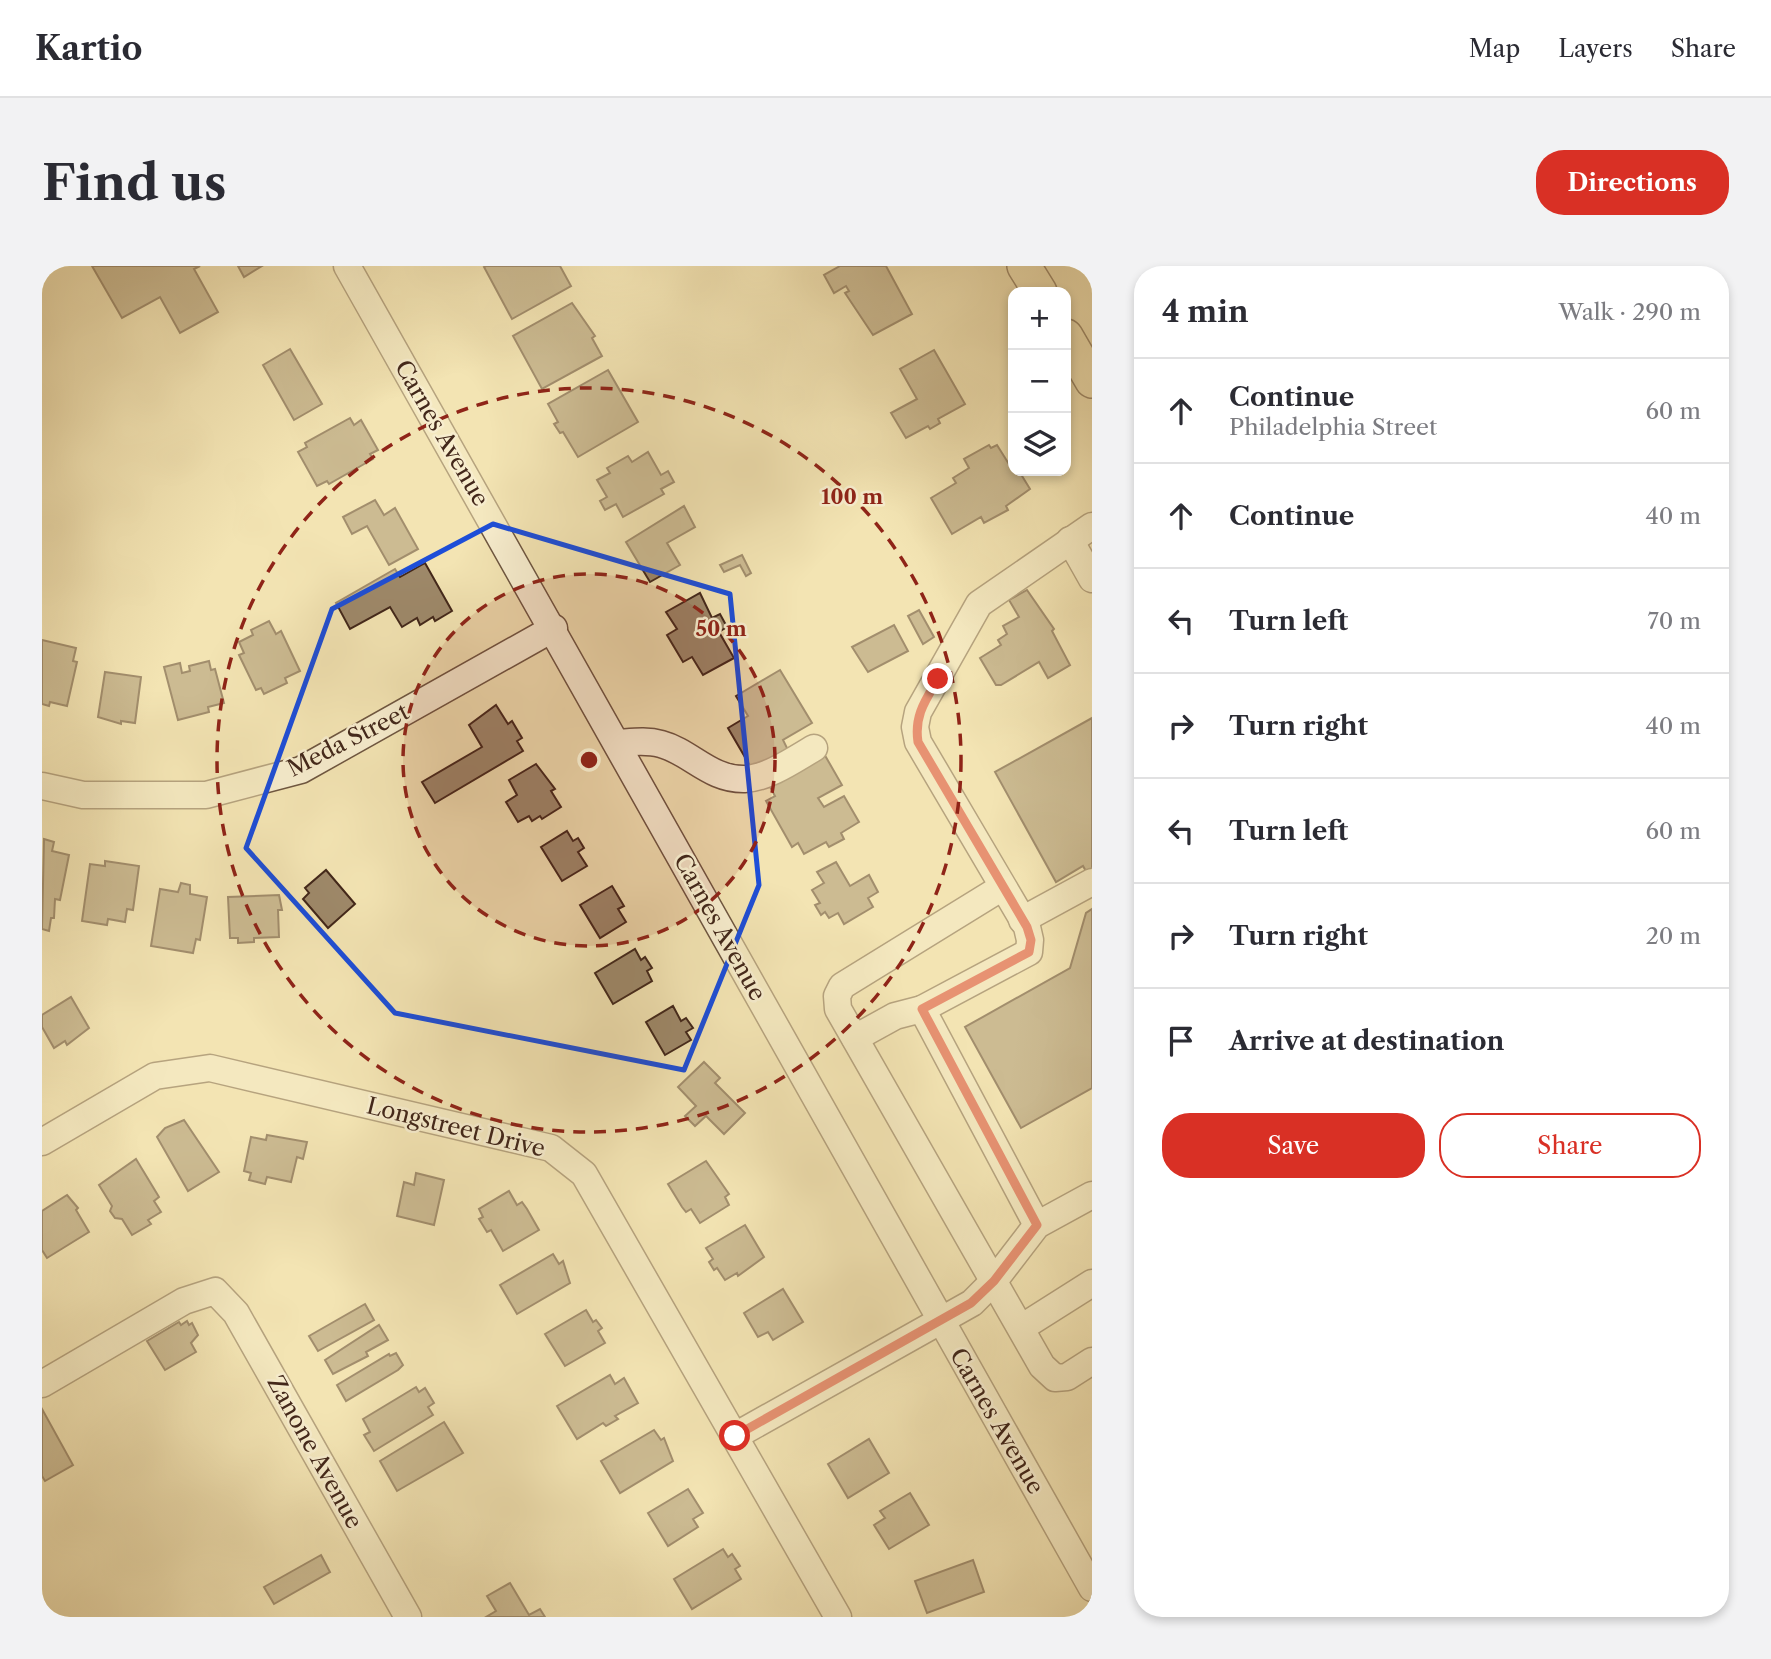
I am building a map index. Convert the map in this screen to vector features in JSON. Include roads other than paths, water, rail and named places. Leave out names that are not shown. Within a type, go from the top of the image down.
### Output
[{"type":"main road","points":[[1024,266],[1037,287]]},
{"type":"main road","points":[[1071,345],[1092,381]]},
{"type":"street","name":"Carnes Avenue","points":[[347,266],[554,628],[1092,1588]]},
{"type":"street","points":[[855,1038],[895,1016],[922,1009],[1029,952],[1031,940],[1022,920],[918,742],[915,727],[918,712],[979,604],[1092,526]]},
{"type":"street","points":[[1070,540],[1092,579]]},
{"type":"street","name":"Meda Street","points":[[42,786],[83,795],[206,795],[301,770],[554,628]]},
{"type":"street","points":[[618,743],[643,741],[663,744],[697,765],[726,776],[747,779],[814,748]]},
{"type":"street","points":[[1022,920],[1092,882]]},
{"type":"street","points":[[1001,888],[842,986],[836,996],[838,1009],[1042,1366],[1055,1378],[1067,1377],[1092,1361]]},
{"type":"street","points":[[922,1009],[1037,1225]]},
{"type":"street","name":"Longstreet Drive","points":[[42,1142],[155,1076],[210,1068],[551,1148],[584,1174],[838,1617]]},
{"type":"street","points":[[735,1436],[971,1303],[994,1281],[1037,1225],[1092,1195]]},
{"type":"street","points":[[1021,1328],[1092,1283]]},
{"type":"street","name":"Zanone Avenue","points":[[42,1384],[184,1300],[215,1291],[236,1313],[401,1614]]}]
